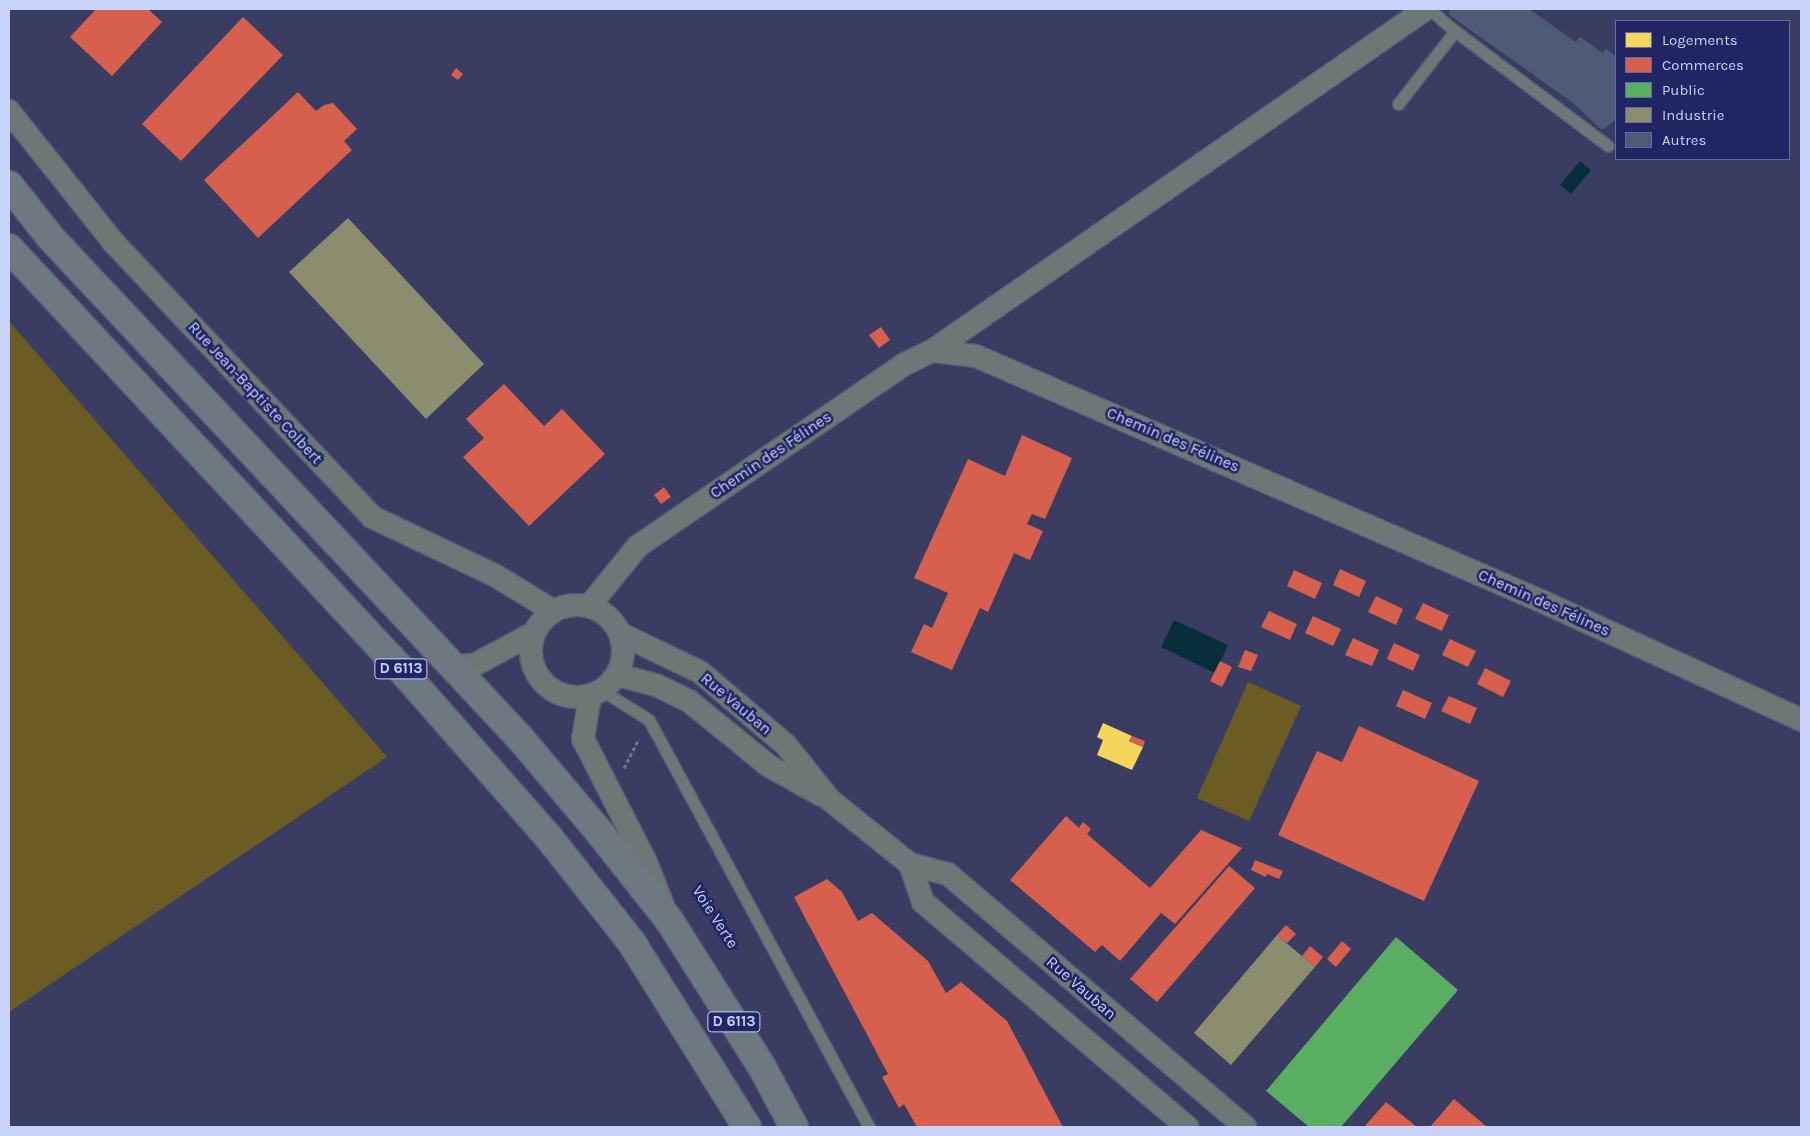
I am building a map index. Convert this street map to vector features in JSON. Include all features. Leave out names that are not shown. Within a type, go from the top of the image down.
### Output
[{"type":"main road","name":"D 6113","points":[[9,185],[51,238],[450,666],[520,738],[600,832],[669,920],[762,1066],[794,1127]]},
{"type":"main road","name":"D 6113","points":[[9,248],[399,667],[550,839],[632,942],[747,1127]]},
{"type":"street","points":[[932,351],[1427,9]]},
{"type":"street","name":"Rue Jean-Baptiste Colbert","points":[[9,112],[114,243],[372,517],[496,576],[552,610]]},
{"type":"street","name":"Chemin des Félines","points":[[590,605],[638,546],[903,365],[932,351],[976,356],[1548,604],[1801,720]]},
{"type":"street","points":[[604,687],[575,698],[545,686],[531,662],[532,634],[540,621],[552,610],[570,604],[590,605],[609,616],[621,634],[624,655],[604,687],[583,738],[646,862],[669,920]]},
{"type":"street","points":[[450,666],[474,665],[532,634]]},
{"type":"street","name":"Rue Vauban","points":[[621,634],[700,672],[785,744],[830,800]]},
{"type":"street","name":"Rue Vauban","points":[[604,687],[656,685],[689,701],[769,766],[830,800],[910,864],[948,874],[1245,1127]]},
{"type":"street","points":[[910,864],[923,902],[1187,1127]]},
{"type":"lane","points":[[1427,9],[1608,146]]},
{"type":"lane","points":[[1398,104],[1455,31]]},
{"type":"lane","points":[[604,687],[649,720],[869,1127]]},
{"type":"path","points":[[622,773],[649,720]]},
{"type":"shaded area","points":[[9,321],[387,757],[9,1012]]},
{"type":"shaded area","points":[[1248,682],[1301,706],[1249,821],[1197,798]]},
{"type":"water","points":[[1580,161],[1591,170],[1571,194],[1560,185]]},
{"type":"water","points":[[1174,620],[1228,645],[1215,673],[1161,647]]},
{"type":"building: Logements","points":[[1103,723],[1132,736],[1129,741],[1143,747],[1132,770],[1097,755],[1103,740],[1097,737]]},
{"type":"building: Commerces","points":[[96,9],[148,9],[162,22],[112,76],[70,37]]},
{"type":"building: Commerces","points":[[243,17],[283,55],[181,161],[142,124]]},
{"type":"building: Commerces","points":[[456,68],[463,74],[458,80],[451,75]]},
{"type":"building: Commerces","points":[[298,92],[316,111],[324,105],[333,103],[357,129],[344,141],[352,150],[258,238],[204,180]]},
{"type":"building: Commerces","points":[[881,327],[890,340],[879,348],[869,335]]},
{"type":"building: Commerces","points":[[504,384],[544,426],[562,409],[605,454],[529,526],[463,457],[484,438],[466,419]]},
{"type":"building: Commerces","points":[[1022,435],[1072,458],[1045,519],[1032,514],[1027,524],[1043,531],[1030,560],[1014,553],[988,612],[980,608],[952,670],[911,652],[924,624],[932,628],[948,593],[914,578],[968,459],[1005,476]]},
{"type":"building: Commerces","points":[[664,487],[671,497],[661,504],[654,495]]},
{"type":"building: Commerces","points":[[1340,569],[1366,581],[1359,597],[1333,585]]},
{"type":"building: Commerces","points":[[1294,570],[1322,583],[1315,599],[1287,586]]},
{"type":"building: Commerces","points":[[1376,596],[1403,609],[1396,625],[1368,612]]},
{"type":"building: Commerces","points":[[1423,603],[1449,615],[1442,631],[1415,619]]},
{"type":"building: Commerces","points":[[1269,611],[1297,624],[1290,640],[1261,627]]},
{"type":"building: Commerces","points":[[1313,616],[1341,629],[1333,646],[1305,633]]},
{"type":"building: Commerces","points":[[1353,638],[1379,650],[1372,666],[1345,655]]},
{"type":"building: Commerces","points":[[1450,639],[1476,651],[1468,667],[1442,655]]},
{"type":"building: Commerces","points":[[1394,643],[1420,655],[1413,671],[1387,659]]},
{"type":"building: Commerces","points":[[1245,650],[1258,655],[1251,671],[1238,667]]},
{"type":"building: Commerces","points":[[1220,661],[1232,667],[1222,687],[1210,681]]},
{"type":"building: Commerces","points":[[1485,668],[1511,681],[1503,697],[1477,684]]},
{"type":"building: Commerces","points":[[1403,690],[1432,703],[1425,719],[1396,706]]},
{"type":"building: Commerces","points":[[1449,696],[1477,708],[1470,724],[1441,711]]},
{"type":"building: Commerces","points":[[1359,726],[1479,781],[1424,901],[1278,835],[1317,751],[1342,762]]},
{"type":"building: Commerces","points":[[1132,736],[1145,741],[1143,747],[1129,741]]},
{"type":"building: Commerces","points":[[1066,816],[1079,828],[1083,822],[1091,829],[1087,834],[1150,888],[1201,830],[1242,848],[1175,924],[1161,913],[1120,961],[1102,945],[1095,952],[1010,880]]},
{"type":"building: Commerces","points":[[1255,860],[1283,871],[1279,879],[1267,874],[1266,877],[1251,870]]},
{"type":"building: Commerces","points":[[1229,866],[1255,888],[1157,1002],[1130,979]]},
{"type":"building: Commerces","points":[[827,879],[842,892],[858,921],[872,913],[928,961],[946,993],[961,982],[1007,1021],[1063,1127],[917,1127],[904,1104],[899,1108],[882,1077],[888,1074],[794,897]]},
{"type":"building: Commerces","points":[[1286,925],[1296,934],[1287,943],[1277,935]]},
{"type":"building: Commerces","points":[[1342,941],[1351,949],[1336,967],[1327,959]]},
{"type":"building: Commerces","points":[[1310,946],[1323,957],[1315,967],[1302,956]]},
{"type":"building: Commerces","points":[[1454,1099],[1487,1127],[1430,1127]]},
{"type":"building: Commerces","points":[[1386,1102],[1417,1127],[1364,1127]]},
{"type":"building: Public","points":[[1396,937],[1458,990],[1341,1127],[1309,1127],[1266,1091]]},
{"type":"building: Industrie","points":[[348,218],[484,364],[426,419],[289,272]]},
{"type":"building: Industrie","points":[[1277,935],[1315,967],[1231,1065],[1194,1033]]},
{"type":"building: Autres","points":[[1451,9],[1529,9],[1576,42],[1580,37],[1603,53],[1606,49],[1615,55],[1615,121],[1602,130],[1573,103],[1448,14]]}]
